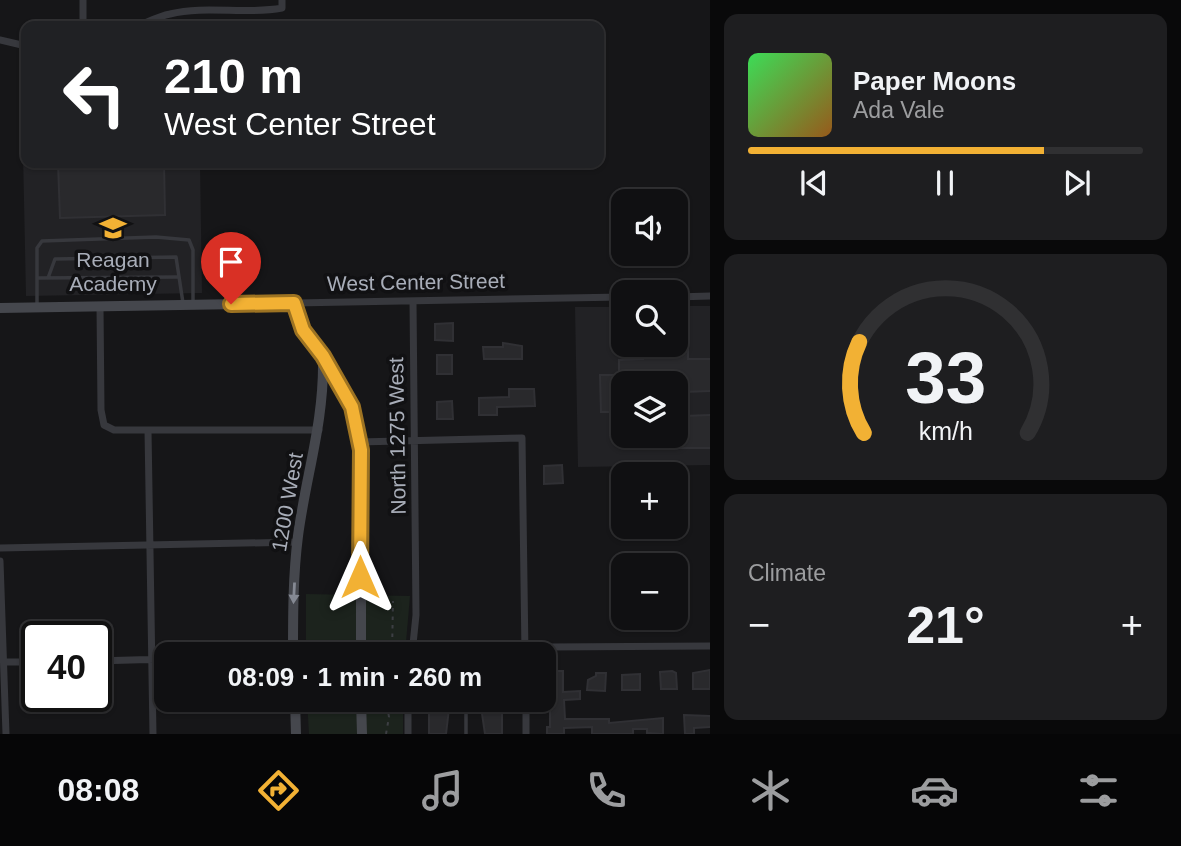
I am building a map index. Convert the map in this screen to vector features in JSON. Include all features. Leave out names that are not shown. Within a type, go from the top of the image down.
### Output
[{"type":"street","points":[[83,0],[83,21]]},
{"type":"street","points":[[151,21],[169,14],[282,4]]},
{"type":"street","points":[[0,40],[21,45]]},
{"type":"street","points":[[688,297],[710,296]]},
{"type":"street","name":"West Center Street","points":[[0,308],[611,298]]},
{"type":"street","name":"North 1275 West","points":[[413,301],[413,642]]},
{"type":"street","points":[[294,303],[303,330],[323,356],[352,407],[359,442],[361,642]]},
{"type":"street","points":[[100,306],[104,425],[114,430],[319,430]]},
{"type":"street","name":"1200 West","points":[[294,642],[298,542],[319,430],[323,399],[323,356]]},
{"type":"street","points":[[148,430],[153,734]]},
{"type":"street","points":[[359,442],[522,438],[525,642]]},
{"type":"street","points":[[0,548],[298,542]]},
{"type":"street","points":[[0,561],[6,734]]},
{"type":"street","points":[[556,648],[710,646]]},
{"type":"street","points":[[112,660],[152,659]]},
{"type":"street","points":[[5,662],[21,662]]},
{"type":"street","points":[[295,712],[296,734]]},
{"type":"street","points":[[361,712],[362,734]]},
{"type":"street","points":[[408,712],[408,734]]},
{"type":"street","points":[[526,712],[526,734]]},
{"type":"lane","points":[[37,307],[37,248],[42,241],[180,237],[189,240],[193,250],[188,305]]},
{"type":"lane","points":[[48,278],[55,259],[176,257],[177,277]]},
{"type":"lane","points":[[37,278],[177,277],[181,278],[188,305]]},
{"type":"lane","points":[[466,712],[466,734]]},
{"type":"path","points":[[393,601],[393,642]]},
{"type":"path","points":[[386,734],[388,712]]},
{"type":"shaded area","name":"Reagan Academy","points":[[23,168],[200,168],[202,293],[26,296]]},
{"type":"shaded area","points":[[688,306],[710,306],[710,465],[688,465],[688,462],[611,462],[611,466],[578,467],[575,307],[611,307],[611,357],[688,357]]},
{"type":"shaded area","points":[[306,594],[410,596],[406,642],[306,642]]},
{"type":"shaded area","points":[[308,712],[403,712],[403,734],[309,734]]},
{"type":"building","points":[[58,168],[164,168],[165,215],[60,218]]},
{"type":"building","points":[[453,323],[453,341],[435,340],[435,324]]},
{"type":"building","points":[[503,343],[522,346],[522,359],[484,359],[483,347],[503,347]]},
{"type":"building","points":[[437,355],[452,355],[452,374],[437,374]]},
{"type":"building","points":[[710,359],[710,391],[688,392],[688,371],[619,371],[619,360]]},
{"type":"building","points":[[600,375],[611,375],[611,435],[610,412],[601,412]]},
{"type":"building","points":[[509,389],[534,389],[535,406],[497,407],[497,415],[479,415],[479,398],[509,397]]},
{"type":"building","points":[[452,401],[453,419],[437,419],[437,402]]},
{"type":"building","points":[[710,415],[710,448],[688,448],[688,416]]},
{"type":"building","points":[[562,465],[563,483],[544,484],[544,466]]},
{"type":"building","points":[[710,670],[710,689],[693,689],[693,673]]},
{"type":"building","points":[[556,671],[563,671],[563,692],[580,691],[580,699],[564,700],[565,719],[609,719],[609,723],[663,718],[663,734],[647,733],[647,729],[633,729],[633,734],[592,734],[592,727],[564,728],[564,734],[547,734],[547,727],[550,727],[550,712],[556,712]]},
{"type":"building","points":[[660,672],[676,673],[677,689],[661,689]]},
{"type":"building","points":[[596,673],[606,673],[605,691],[587,690],[588,680],[596,676]]},
{"type":"building","points":[[640,674],[640,690],[622,690],[622,675]]},
{"type":"building","points":[[429,712],[449,712],[446,734],[429,734]]},
{"type":"building","points":[[482,712],[502,712],[502,734],[485,734]]},
{"type":"building","points":[[684,715],[710,716],[710,727],[694,728],[694,734],[685,734]]},
{"type":"place","name":"Reagan Academy","points":[[113,228]]},
{"type":"route","points":[[231,304],[294,303],[303,330],[323,356],[352,407],[361,450],[360,577]]}]
